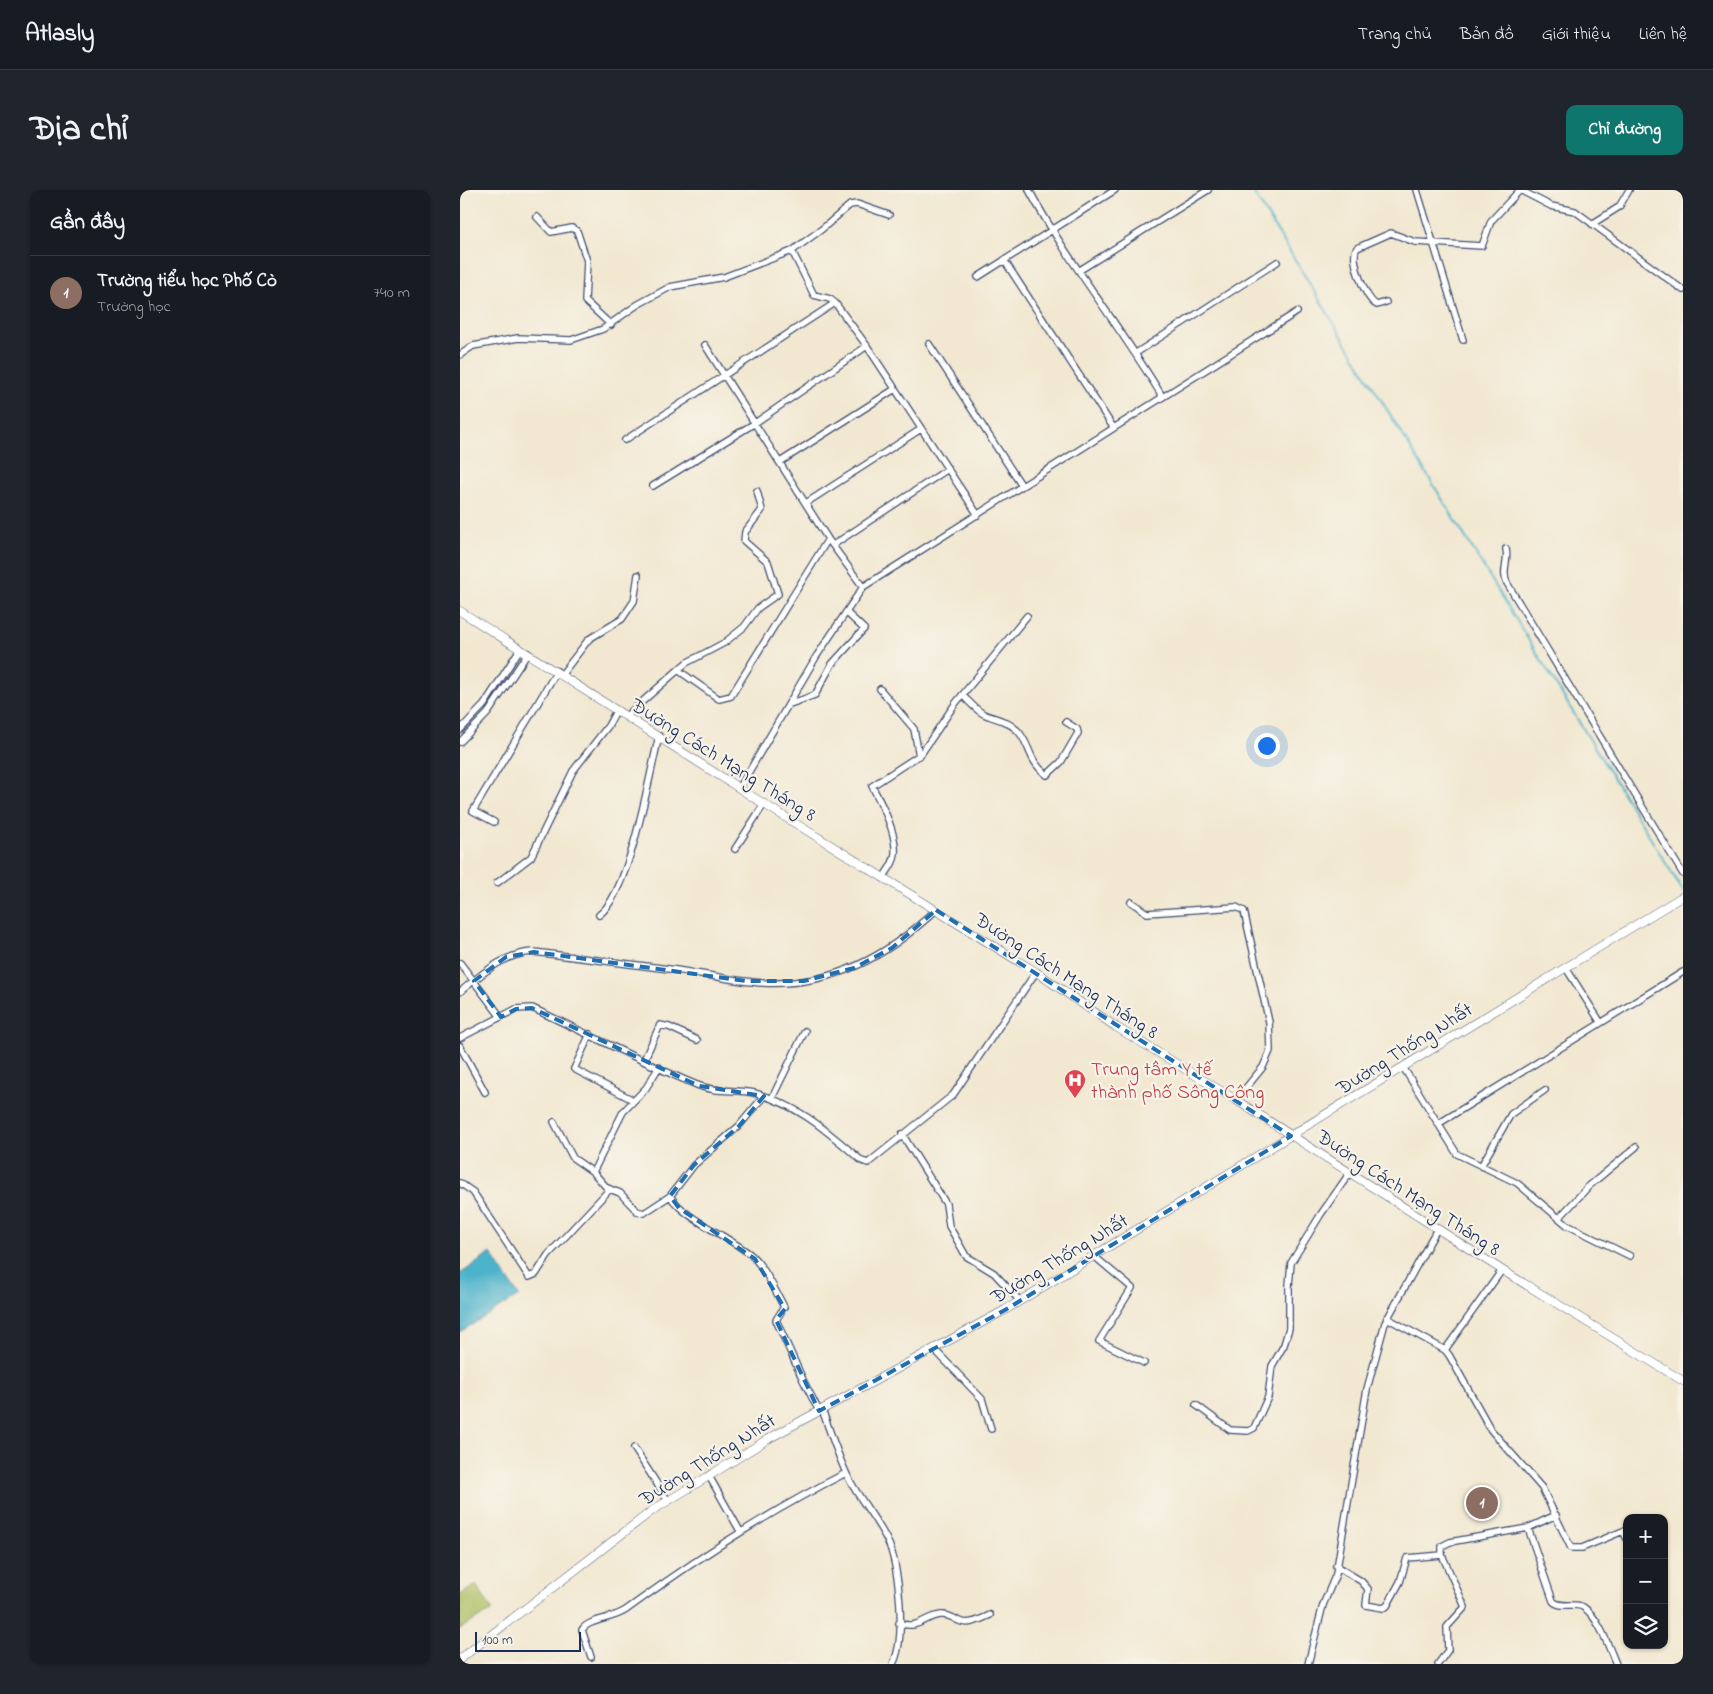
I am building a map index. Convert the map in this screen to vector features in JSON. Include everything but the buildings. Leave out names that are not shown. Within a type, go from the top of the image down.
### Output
[{"type":"street","points":[[1029,190],[1162,396]]},
{"type":"street","points":[[978,277],[1115,190]]},
{"type":"street","points":[[1080,270],[1208,190]]},
{"type":"street","points":[[1417,190],[1463,340]]},
{"type":"street","points":[[1386,302],[1377,305],[1369,299],[1357,268],[1354,251],[1391,233],[1415,242],[1482,246],[1491,221],[1520,190],[1551,206],[1574,211],[1683,290]]},
{"type":"street","points":[[1592,224],[1618,207],[1629,190]]},
{"type":"street","points":[[460,355],[473,346],[518,338],[571,340],[611,325],[637,305],[670,287],[724,277],[792,251],[822,229],[850,204],[880,210],[889,215]]},
{"type":"street","points":[[537,217],[550,232],[572,228],[577,232],[587,261],[585,301],[611,325]]},
{"type":"street","points":[[792,251],[814,295],[830,299],[835,303],[867,346],[978,515]]},
{"type":"street","points":[[1004,260],[1113,427]]},
{"type":"street","points":[[1136,353],[1277,262]]},
{"type":"street","points":[[625,440],[835,303]]},
{"type":"street","points":[[740,787],[863,587],[1297,312]]},
{"type":"street","points":[[705,344],[833,546],[863,587]]},
{"type":"street","points":[[929,344],[1022,486]]},
{"type":"street","points":[[653,486],[755,423],[867,346]]},
{"type":"street","points":[[780,462],[895,389]]},
{"type":"street","points":[[806,503],[921,429]]},
{"type":"street","points":[[833,546],[948,469]]},
{"type":"street","points":[[626,716],[678,670],[693,659],[724,644],[744,628],[758,608],[778,594],[768,562],[744,540],[745,532],[762,510],[757,491]]},
{"type":"street","points":[[678,670],[719,698],[730,696],[828,538]]},
{"type":"street","points":[[1506,549],[1507,562],[1504,574],[1507,583],[1683,874]]},
{"type":"street","points":[[494,822],[473,811],[559,672],[590,639],[614,626],[622,619],[634,601],[638,575]]},
{"type":"street","name":"Đường Cách Mạng Tháng 8","points":[[460,611],[559,672],[616,711],[659,736],[764,804],[1036,972],[1116,1027],[1236,1100],[1437,1230],[1683,1380]]},
{"type":"street","points":[[790,704],[815,695],[832,664],[864,629],[846,612]]},
{"type":"street","points":[[883,878],[894,860],[895,844],[882,806],[872,786],[888,773],[919,756],[962,695],[1027,616]]},
{"type":"street","points":[[460,730],[484,705],[520,649]]},
{"type":"street","points":[[460,742],[488,714],[528,653]]},
{"type":"street","points":[[880,689],[914,729],[919,756]]},
{"type":"street","points":[[962,695],[982,712],[1003,720],[1015,729],[1027,745],[1033,761],[1047,775],[1061,762],[1078,734],[1077,730],[1066,722]]},
{"type":"street","points":[[497,883],[531,858],[573,771],[608,726],[616,711]]},
{"type":"street","points":[[599,915],[609,906],[630,853],[659,736]]},
{"type":"street","points":[[734,849],[764,804]]},
{"type":"street","name":"Đường Thống Nhất","points":[[460,1659],[563,1578],[668,1501],[821,1410],[1020,1302],[1683,896]]},
{"type":"street","points":[[1131,902],[1147,912],[1236,907],[1244,911],[1269,1022],[1270,1052],[1263,1067],[1236,1100]]},
{"type":"street","points":[[460,992],[506,958],[522,952],[534,952],[746,981],[784,983],[804,981],[836,975],[854,968],[892,948],[936,910]]},
{"type":"street","points":[[460,963],[501,1017]]},
{"type":"street","points":[[1566,968],[1601,1023]]},
{"type":"street","points":[[460,1038],[516,1008],[532,1008],[699,1086],[772,1098],[805,1114],[865,1163],[871,1161],[902,1134],[947,1100],[960,1087],[1036,972]]},
{"type":"street","points":[[1438,1124],[1683,972]]},
{"type":"street","points":[[644,1060],[660,1025],[697,1040]]},
{"type":"street","points":[[772,1098],[805,1031]]},
{"type":"street","points":[[590,1034],[574,1069],[633,1100]]},
{"type":"street","points":[[460,1046],[485,1092]]},
{"type":"street","points":[[593,1172],[623,1112],[646,1088],[660,1067]]},
{"type":"street","points":[[1403,1067],[1457,1154],[1517,1183],[1573,1228],[1630,1256]]},
{"type":"street","points":[[1481,1166],[1511,1114],[1545,1090]]},
{"type":"street","points":[[554,1122],[568,1152],[593,1172],[610,1189],[620,1193],[642,1213],[670,1196],[694,1165],[739,1126],[764,1096]]},
{"type":"street","points":[[902,1134],[946,1204],[949,1226],[966,1256],[994,1273],[1020,1302]]},
{"type":"street","points":[[1559,1218],[1595,1181],[1636,1147]]},
{"type":"street","points":[[1196,1405],[1230,1430],[1248,1431],[1254,1428],[1268,1397],[1272,1366],[1284,1345],[1289,1328],[1288,1286],[1291,1263],[1321,1214],[1349,1174]]},
{"type":"street","points":[[460,1183],[472,1192],[529,1277],[536,1274],[548,1255],[610,1189]]},
{"type":"street","points":[[670,1196],[679,1208],[724,1235],[749,1254],[761,1267],[784,1307],[776,1317],[776,1320],[803,1380],[821,1410],[846,1473],[889,1545],[900,1607],[895,1663]]},
{"type":"street","points":[[1308,1664],[1336,1566],[1367,1389],[1387,1318],[1437,1230]]},
{"type":"street","points":[[1094,1256],[1132,1288],[1099,1341],[1144,1363]]},
{"type":"street","points":[[1445,1350],[1502,1270]]},
{"type":"street","points":[[1387,1318],[1445,1350],[1454,1361],[1487,1423],[1537,1480],[1571,1548],[1582,1548],[1623,1531]]},
{"type":"street","points":[[934,1349],[982,1399],[991,1429]]},
{"type":"street","points":[[634,1448],[668,1501]]},
{"type":"street","points":[[591,1657],[582,1630],[584,1627],[622,1614],[680,1571],[740,1531],[846,1473]]},
{"type":"street","points":[[709,1476],[740,1531]]},
{"type":"street","points":[[1438,1664],[1448,1650],[1447,1627],[1465,1607],[1442,1556],[1442,1546],[1450,1542],[1528,1528],[1556,1515]]},
{"type":"street","points":[[1528,1528],[1553,1600],[1559,1604],[1577,1605],[1587,1611],[1606,1639],[1616,1664]]},
{"type":"street","points":[[1336,1566],[1364,1584],[1368,1589],[1366,1605],[1383,1608],[1387,1606],[1400,1582],[1407,1558],[1442,1556]]},
{"type":"street","points":[[900,1623],[914,1626],[933,1616],[947,1614],[960,1622],[972,1622],[990,1616]]},
{"type":"highlighted area","points":[[936,910],[1291,1136],[1005,1310],[819,1411],[776,1320],[785,1309],[755,1259],[679,1208],[670,1196],[694,1165],[739,1126],[764,1096],[699,1086],[532,1008],[516,1009],[501,1017],[474,981],[506,957],[534,952],[746,981],[804,981],[854,968],[892,948]]},
{"type":"green space","points":[[476,1585],[492,1610],[460,1629],[460,1595]]},
{"type":"water","points":[[491,1253],[519,1296],[460,1332],[460,1274]]},
{"type":"waterway","points":[[1252,190],[1683,891]]},
{"type":"place","name":"Trung tâm Y tế thành phố Sông Công","points":[[1075,1099]]},
{"type":"place","name":"Trường tiểu học Phố Cò","points":[[1482,1503]]}]
